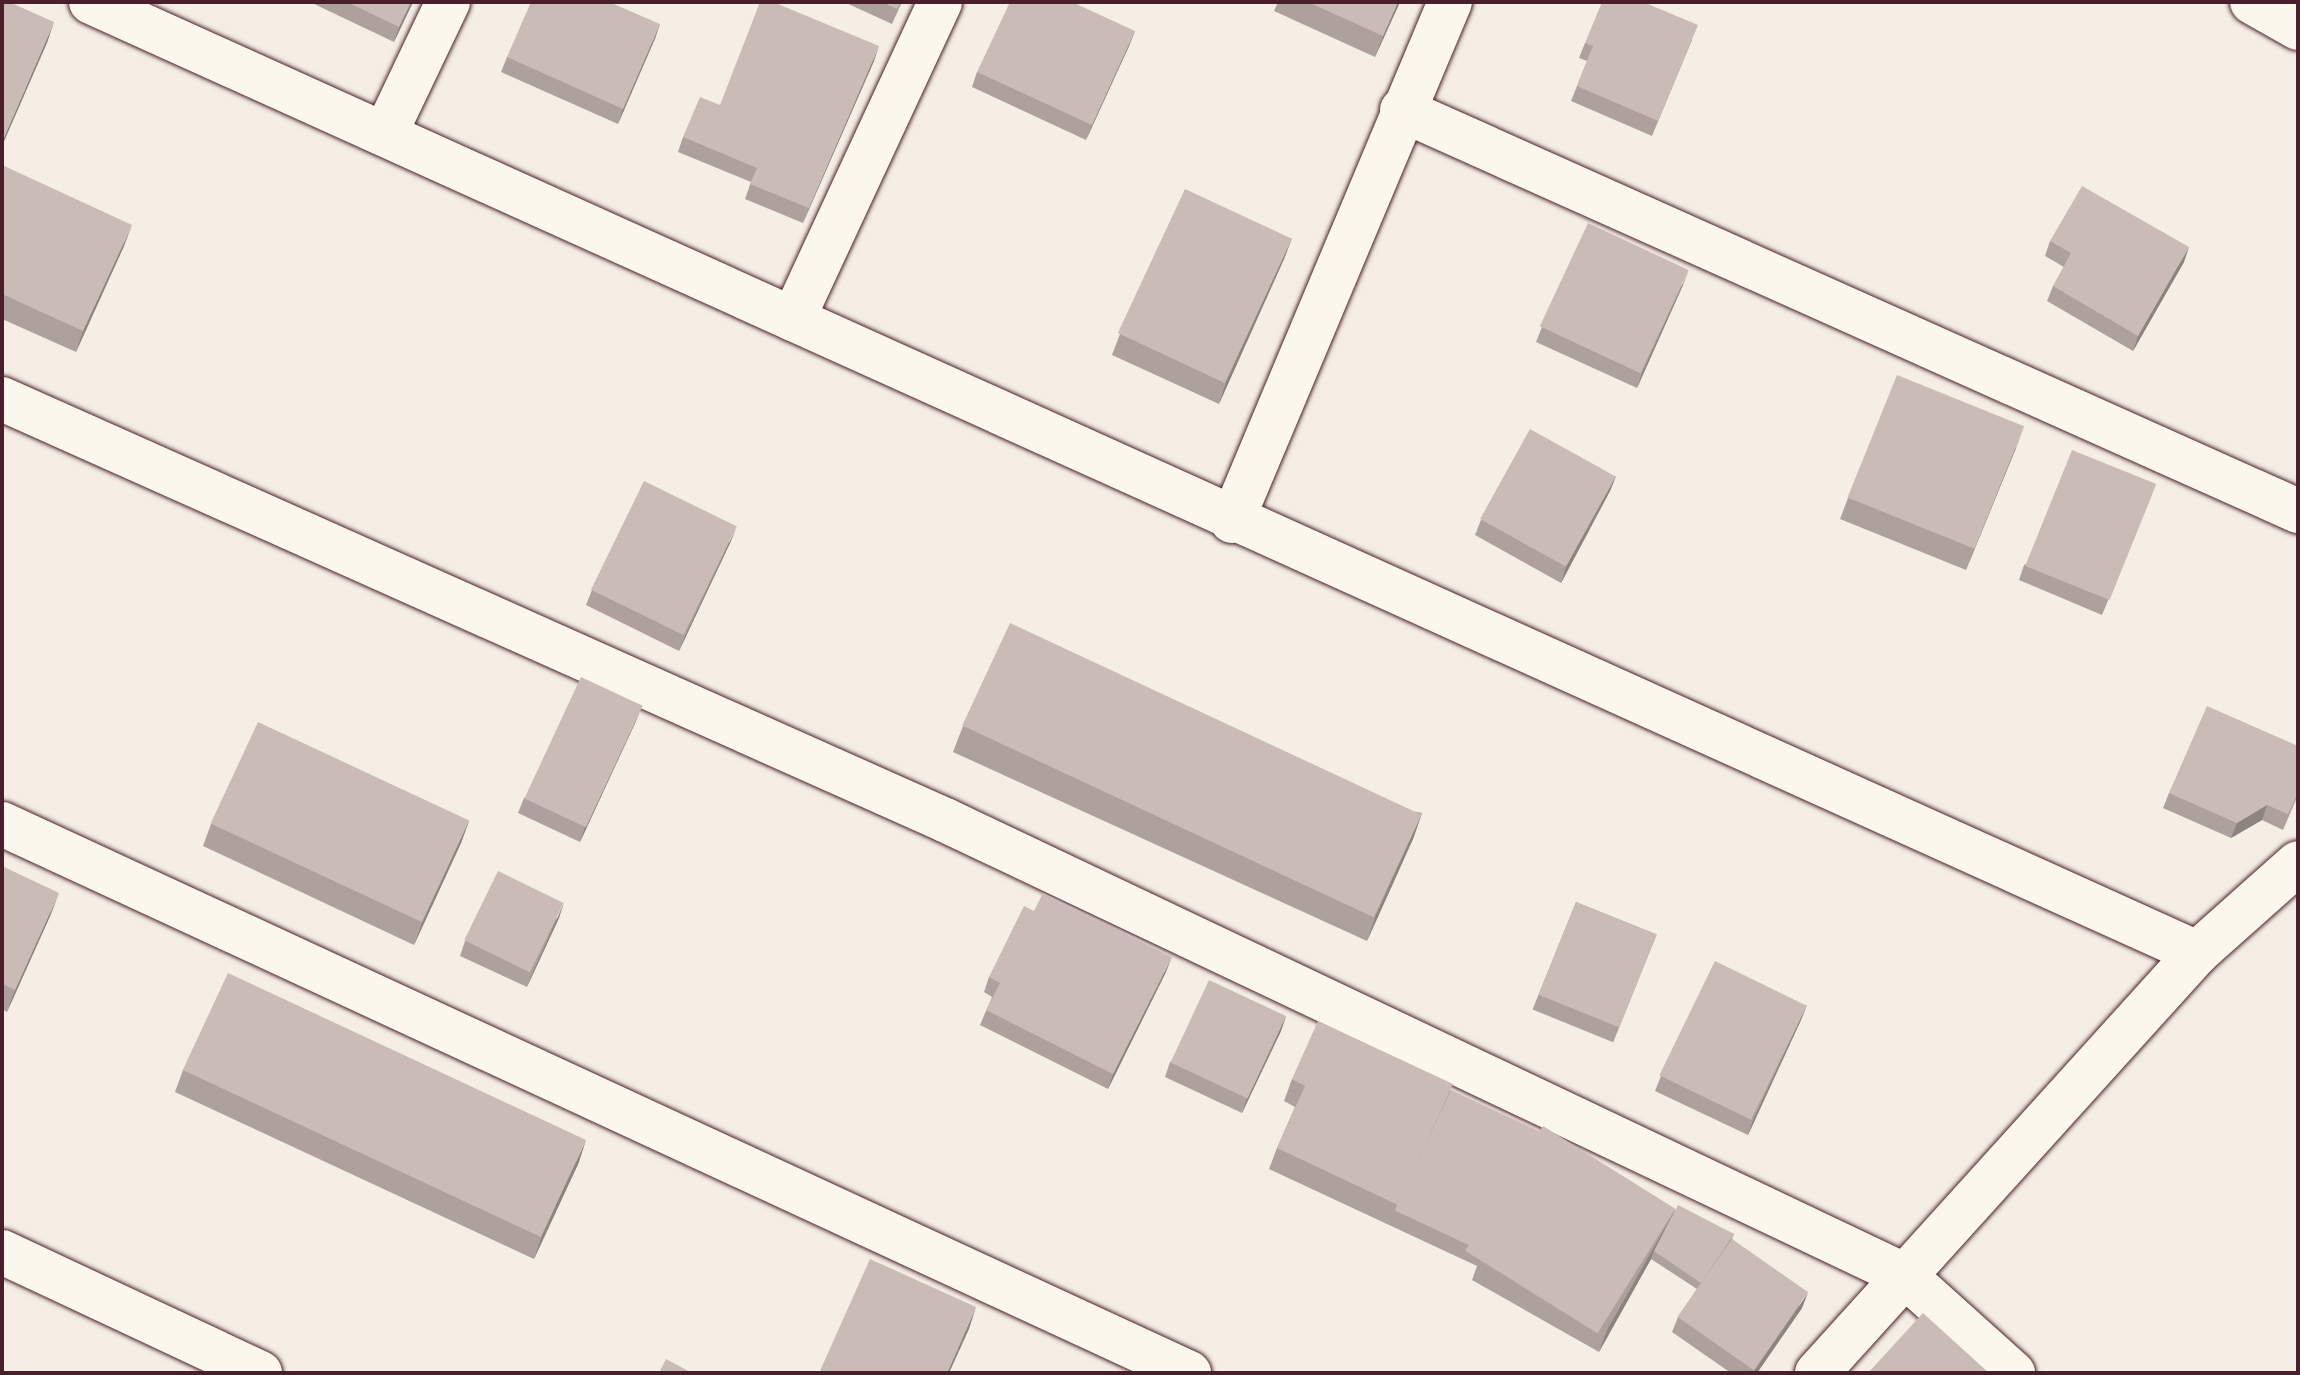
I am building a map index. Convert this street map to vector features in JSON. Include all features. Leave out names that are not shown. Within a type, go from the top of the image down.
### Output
[{"type":"street","points":[[91,2],[386,132],[1232,521],[2197,953]]},
{"type":"street","points":[[386,132],[448,2]]},
{"type":"street","points":[[793,319],[940,2]]},
{"type":"street","points":[[1232,521],[1402,110],[1450,2]]},
{"type":"street","points":[[2252,2],[2298,28]]},
{"type":"street","points":[[1402,110],[2298,511]]},
{"type":"street","points":[[2,399],[945,820],[1904,1275],[2013,1373]]},
{"type":"street","points":[[2,824],[1189,1373]]},
{"type":"street","points":[[1817,1373],[2197,953],[2298,863]]},
{"type":"street","points":[[2,1252],[260,1373]]},
{"type":"building","points":[[2,2],[9,2],[54,22],[2,142]]},
{"type":"building","points":[[347,2],[411,2],[399,27]]},
{"type":"building","points":[[531,2],[609,2],[660,24],[623,109],[507,57]]},
{"type":"building","points":[[760,2],[773,2],[879,46],[809,208],[750,184],[757,168],[683,137],[700,97],[720,105]]},
{"type":"building","points":[[882,2],[901,2],[897,9]]},
{"type":"building","points":[[1010,2],[1072,2],[1135,31],[1092,125],[977,72]]},
{"type":"building","points":[[1308,2],[1398,2],[1383,36]]},
{"type":"building","points":[[1602,2],[1643,2],[1698,25],[1658,121],[1577,86],[1593,46],[1585,43]]},
{"type":"building","points":[[2,165],[132,225],[83,331],[2,294]]},
{"type":"building","points":[[2082,186],[2189,247],[2138,336],[2053,286],[2071,253],[2050,241]]},
{"type":"building","points":[[1185,189],[1292,239],[1225,383],[1118,333]]},
{"type":"building","points":[[1588,223],[1689,270],[1640,373],[1540,326]]},
{"type":"building","points":[[1897,375],[2024,426],[1975,549],[1848,497]]},
{"type":"building","points":[[1530,429],[1616,477],[1566,567],[1480,519]]},
{"type":"building","points":[[2072,450],[2156,484],[2110,600],[2025,566]]},
{"type":"building","points":[[644,481],[737,526],[684,635],[591,590]]},
{"type":"building","points":[[1010,623],[1421,815],[1374,917],[962,725]]},
{"type":"building","points":[[581,677],[643,706],[586,827],[524,798]]},
{"type":"building","points":[[2207,706],[2298,746],[2298,793],[2288,814],[2267,805],[2237,823],[2169,793]]},
{"type":"building","points":[[258,722],[469,820],[422,922],[211,824]]},
{"type":"building","points":[[2,866],[59,893],[15,990],[2,984]]},
{"type":"building","points":[[498,871],[564,903],[530,972],[464,940]]},
{"type":"building","points":[[1043,893],[1172,957],[1113,1074],[986,1010],[1000,983],[989,977],[1024,906],[1034,911]]},
{"type":"building","points":[[1576,902],[1657,935],[1619,1027],[1539,995]]},
{"type":"building","points":[[1715,961],[1807,1006],[1751,1120],[1659,1075]]},
{"type":"building","points":[[228,973],[586,1140],[541,1237],[183,1070]]},
{"type":"building","points":[[1209,980],[1286,1016],[1248,1098],[1171,1062]]},
{"type":"building","points":[[1318,1021],[1453,1084],[1398,1205],[1277,1148],[1305,1086],[1292,1079]]},
{"type":"building","points":[[1451,1090],[1540,1131],[1484,1252],[1395,1211]]},
{"type":"building","points":[[1543,1126],[1675,1209],[1597,1333],[1465,1251]]},
{"type":"building","points":[[1678,1205],[1734,1234],[1701,1283],[1654,1251]]},
{"type":"building","points":[[1732,1239],[1808,1292],[1754,1370],[1678,1317]]},
{"type":"building","points":[[870,1259],[976,1307],[947,1373],[819,1373]]},
{"type":"building","points":[[1923,1313],[1989,1373],[1868,1373]]},
{"type":"building","points":[[666,1359],[692,1373],[659,1373]]}]
